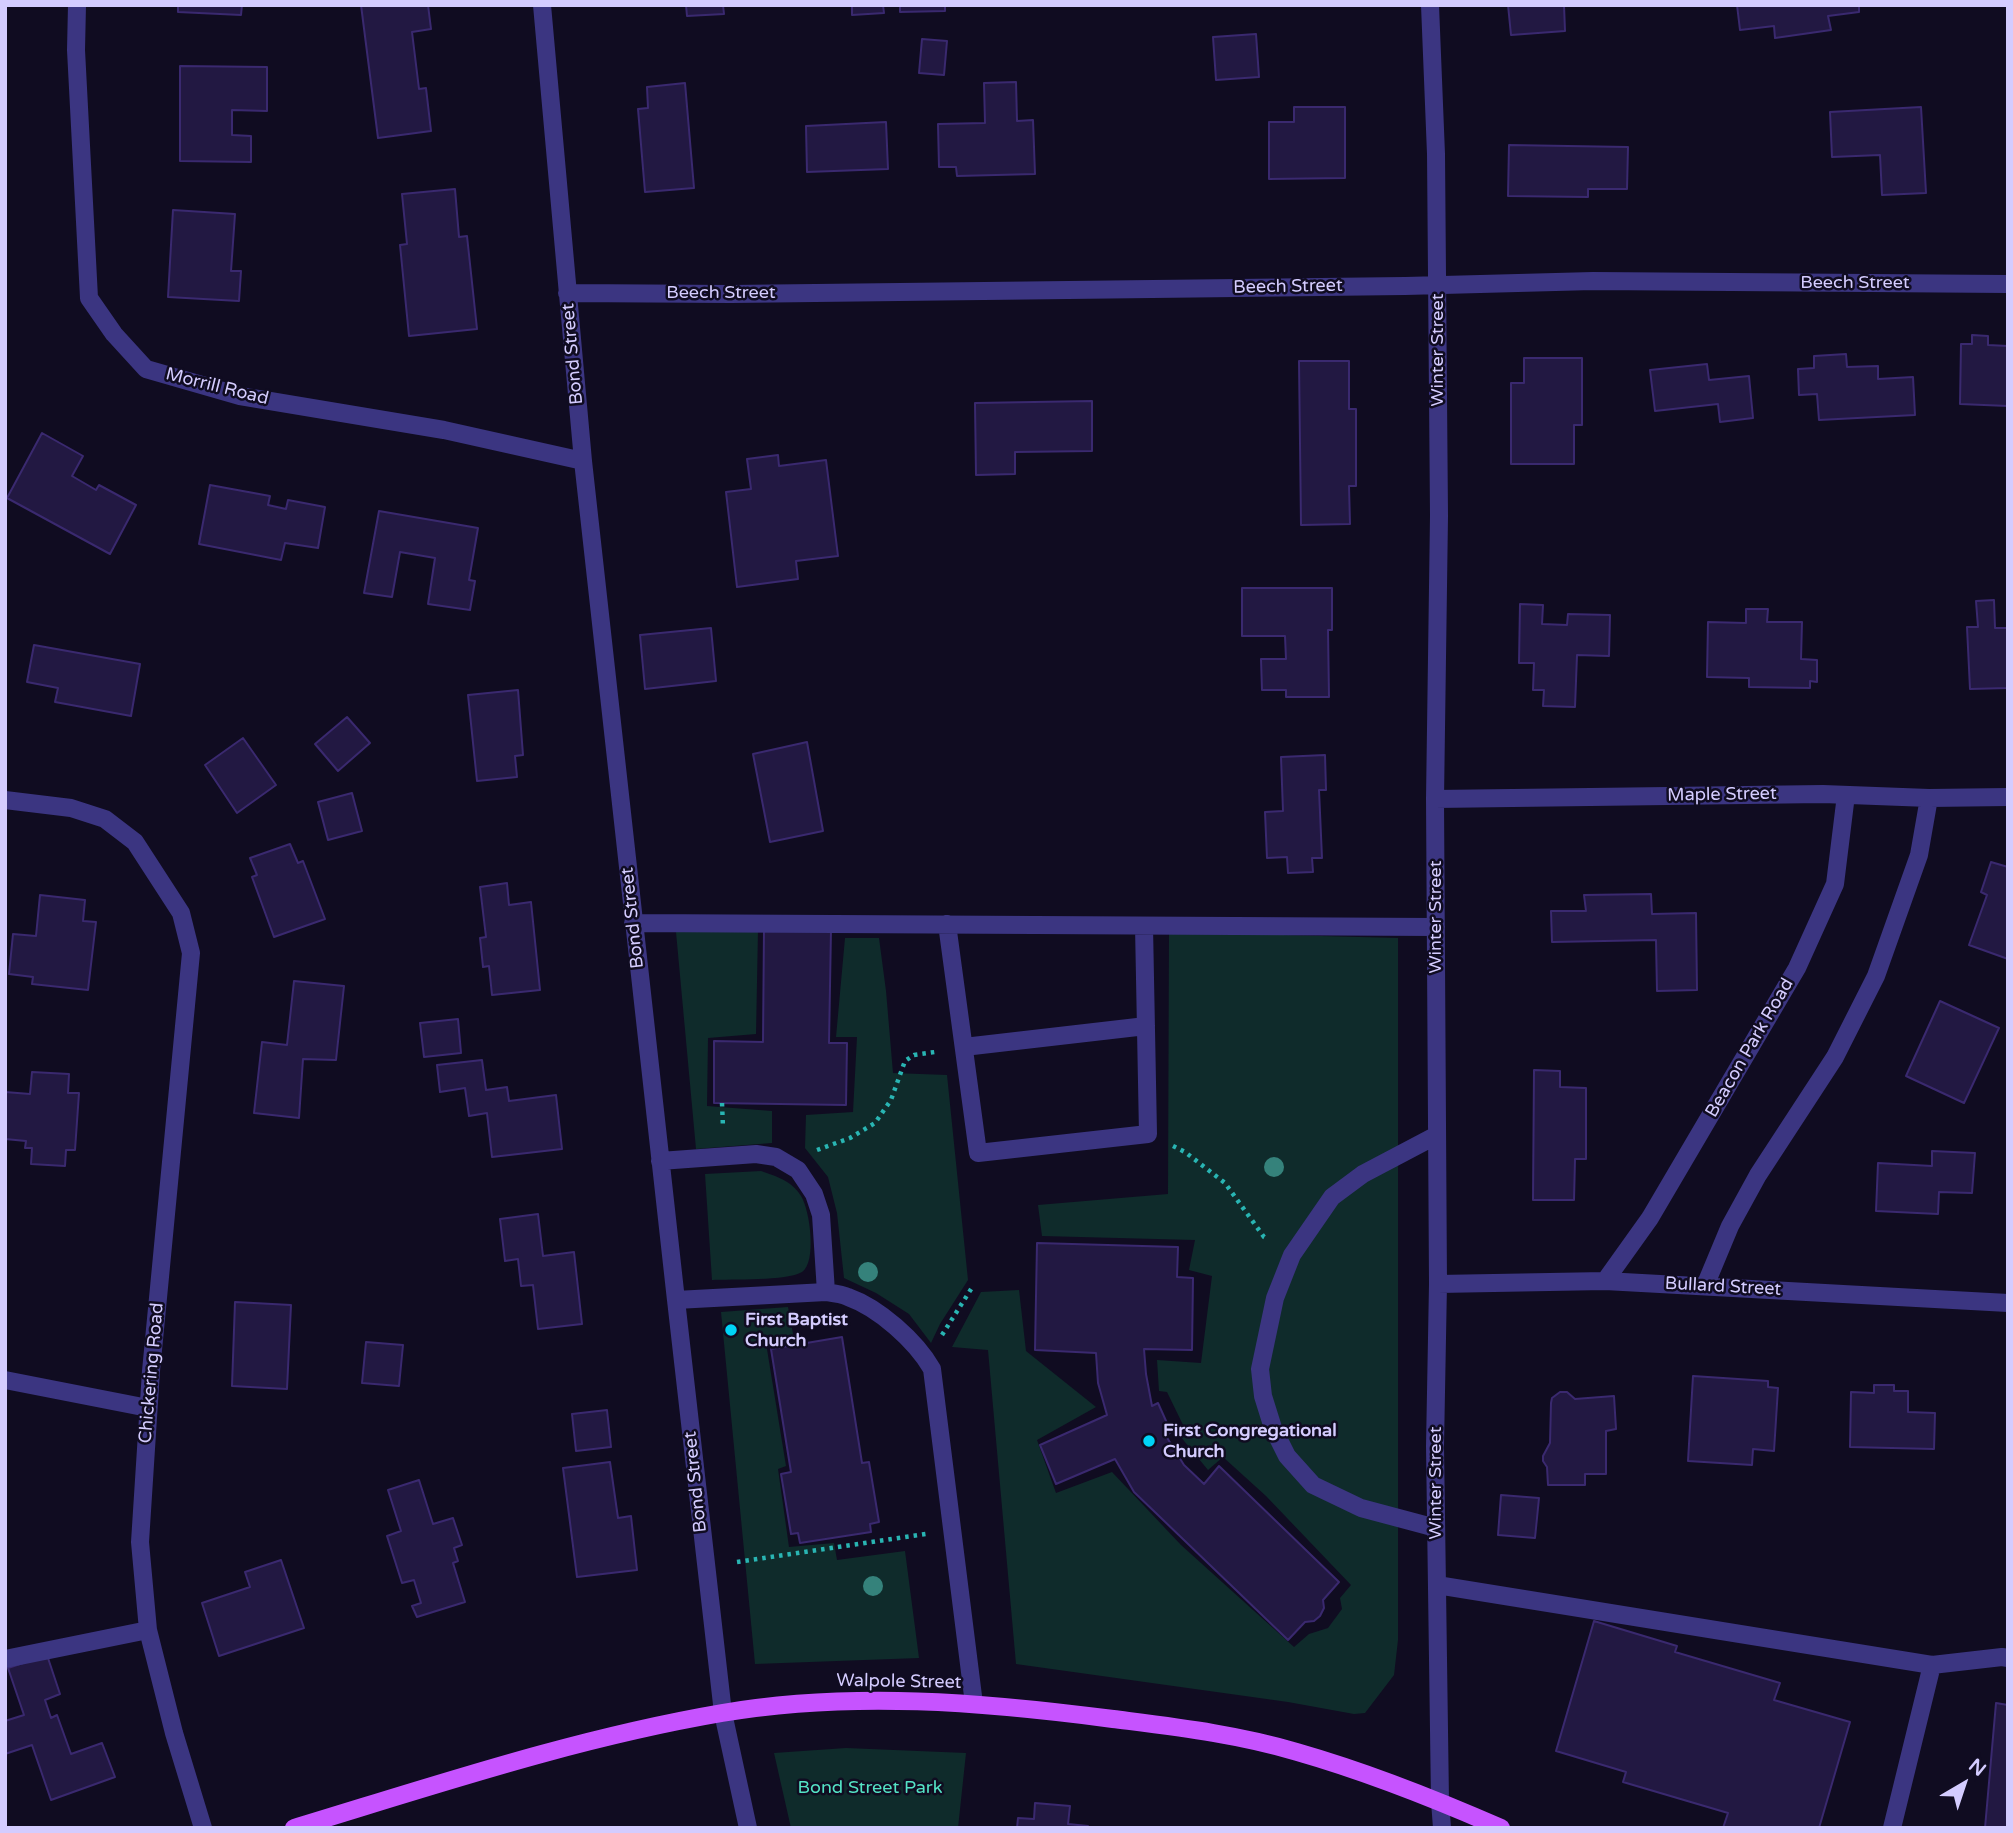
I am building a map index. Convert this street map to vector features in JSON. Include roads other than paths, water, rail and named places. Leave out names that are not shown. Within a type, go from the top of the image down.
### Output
[{"type":"main road","name":"Walpole Street","points":[[295,1828],[595,1739],[723,1713],[790,1704],[862,1700],[928,1701],[1069,1713],[1220,1734],[1295,1751],[1374,1776],[1501,1828]]},
{"type":"street","name":"Morrill Road","points":[[77,5],[76,50],[89,298],[114,334],[146,369],[240,396],[444,430],[583,461]]},
{"type":"street","name":"Bond Street","points":[[542,5],[583,461],[633,923],[723,1713],[748,1828]]},
{"type":"street","name":"Winter Street","points":[[1430,5],[1436,154],[1439,516],[1435,799],[1438,1284],[1435,1446],[1440,1801],[1443,1828]]},
{"type":"street","name":"Beech Street","points":[[567,293],[731,294],[1593,281],[2008,284]]},
{"type":"street","name":"Maple Street","points":[[1435,799],[1846,795],[2008,797]]},
{"type":"street","name":"Beacon Park Road","points":[[1605,1280],[1650,1218],[1797,968],[1835,884],[1846,795]]},
{"type":"street","points":[[1705,1286],[1730,1226],[1758,1175],[1835,1057],[1876,976],[1919,855],[1929,798]]},
{"type":"street","name":"Chickering Road","points":[[5,800],[71,808],[105,818],[135,842],[181,913],[191,953],[148,1408],[140,1542],[148,1630],[174,1733],[203,1828]]},
{"type":"street","points":[[633,923],[1436,928]]},
{"type":"street","points":[[947,925],[978,1153],[1148,1133],[1144,926]]},
{"type":"street","points":[[964,1047],[1146,1026]]},
{"type":"street","points":[[1436,1528],[1361,1508],[1313,1485],[1287,1456],[1273,1428],[1263,1396],[1260,1368],[1275,1298],[1292,1255],[1332,1197],[1363,1174],[1437,1135]]},
{"type":"street","points":[[660,1161],[756,1154],[776,1157],[798,1170],[814,1194],[821,1215],[826,1292]]},
{"type":"street","name":"Bullard Street","points":[[1438,1284],[1605,1280],[2008,1303]]},
{"type":"street","points":[[676,1300],[826,1292],[847,1296],[875,1311],[921,1351],[932,1369],[974,1704]]},
{"type":"street","points":[[5,1380],[148,1408]]},
{"type":"street","points":[[1437,1584],[1932,1665],[2008,1658]]},
{"type":"street","points":[[5,1659],[148,1630]]},
{"type":"street","points":[[1892,1828],[1932,1665]]},
{"type":"place","name":"First Baptist Church","points":[[731,1330]]},
{"type":"place","name":"First Congregational Church","points":[[1149,1441]]},
{"type":"park label","name":"Bond Street Park","points":[[870,1788]]}]
